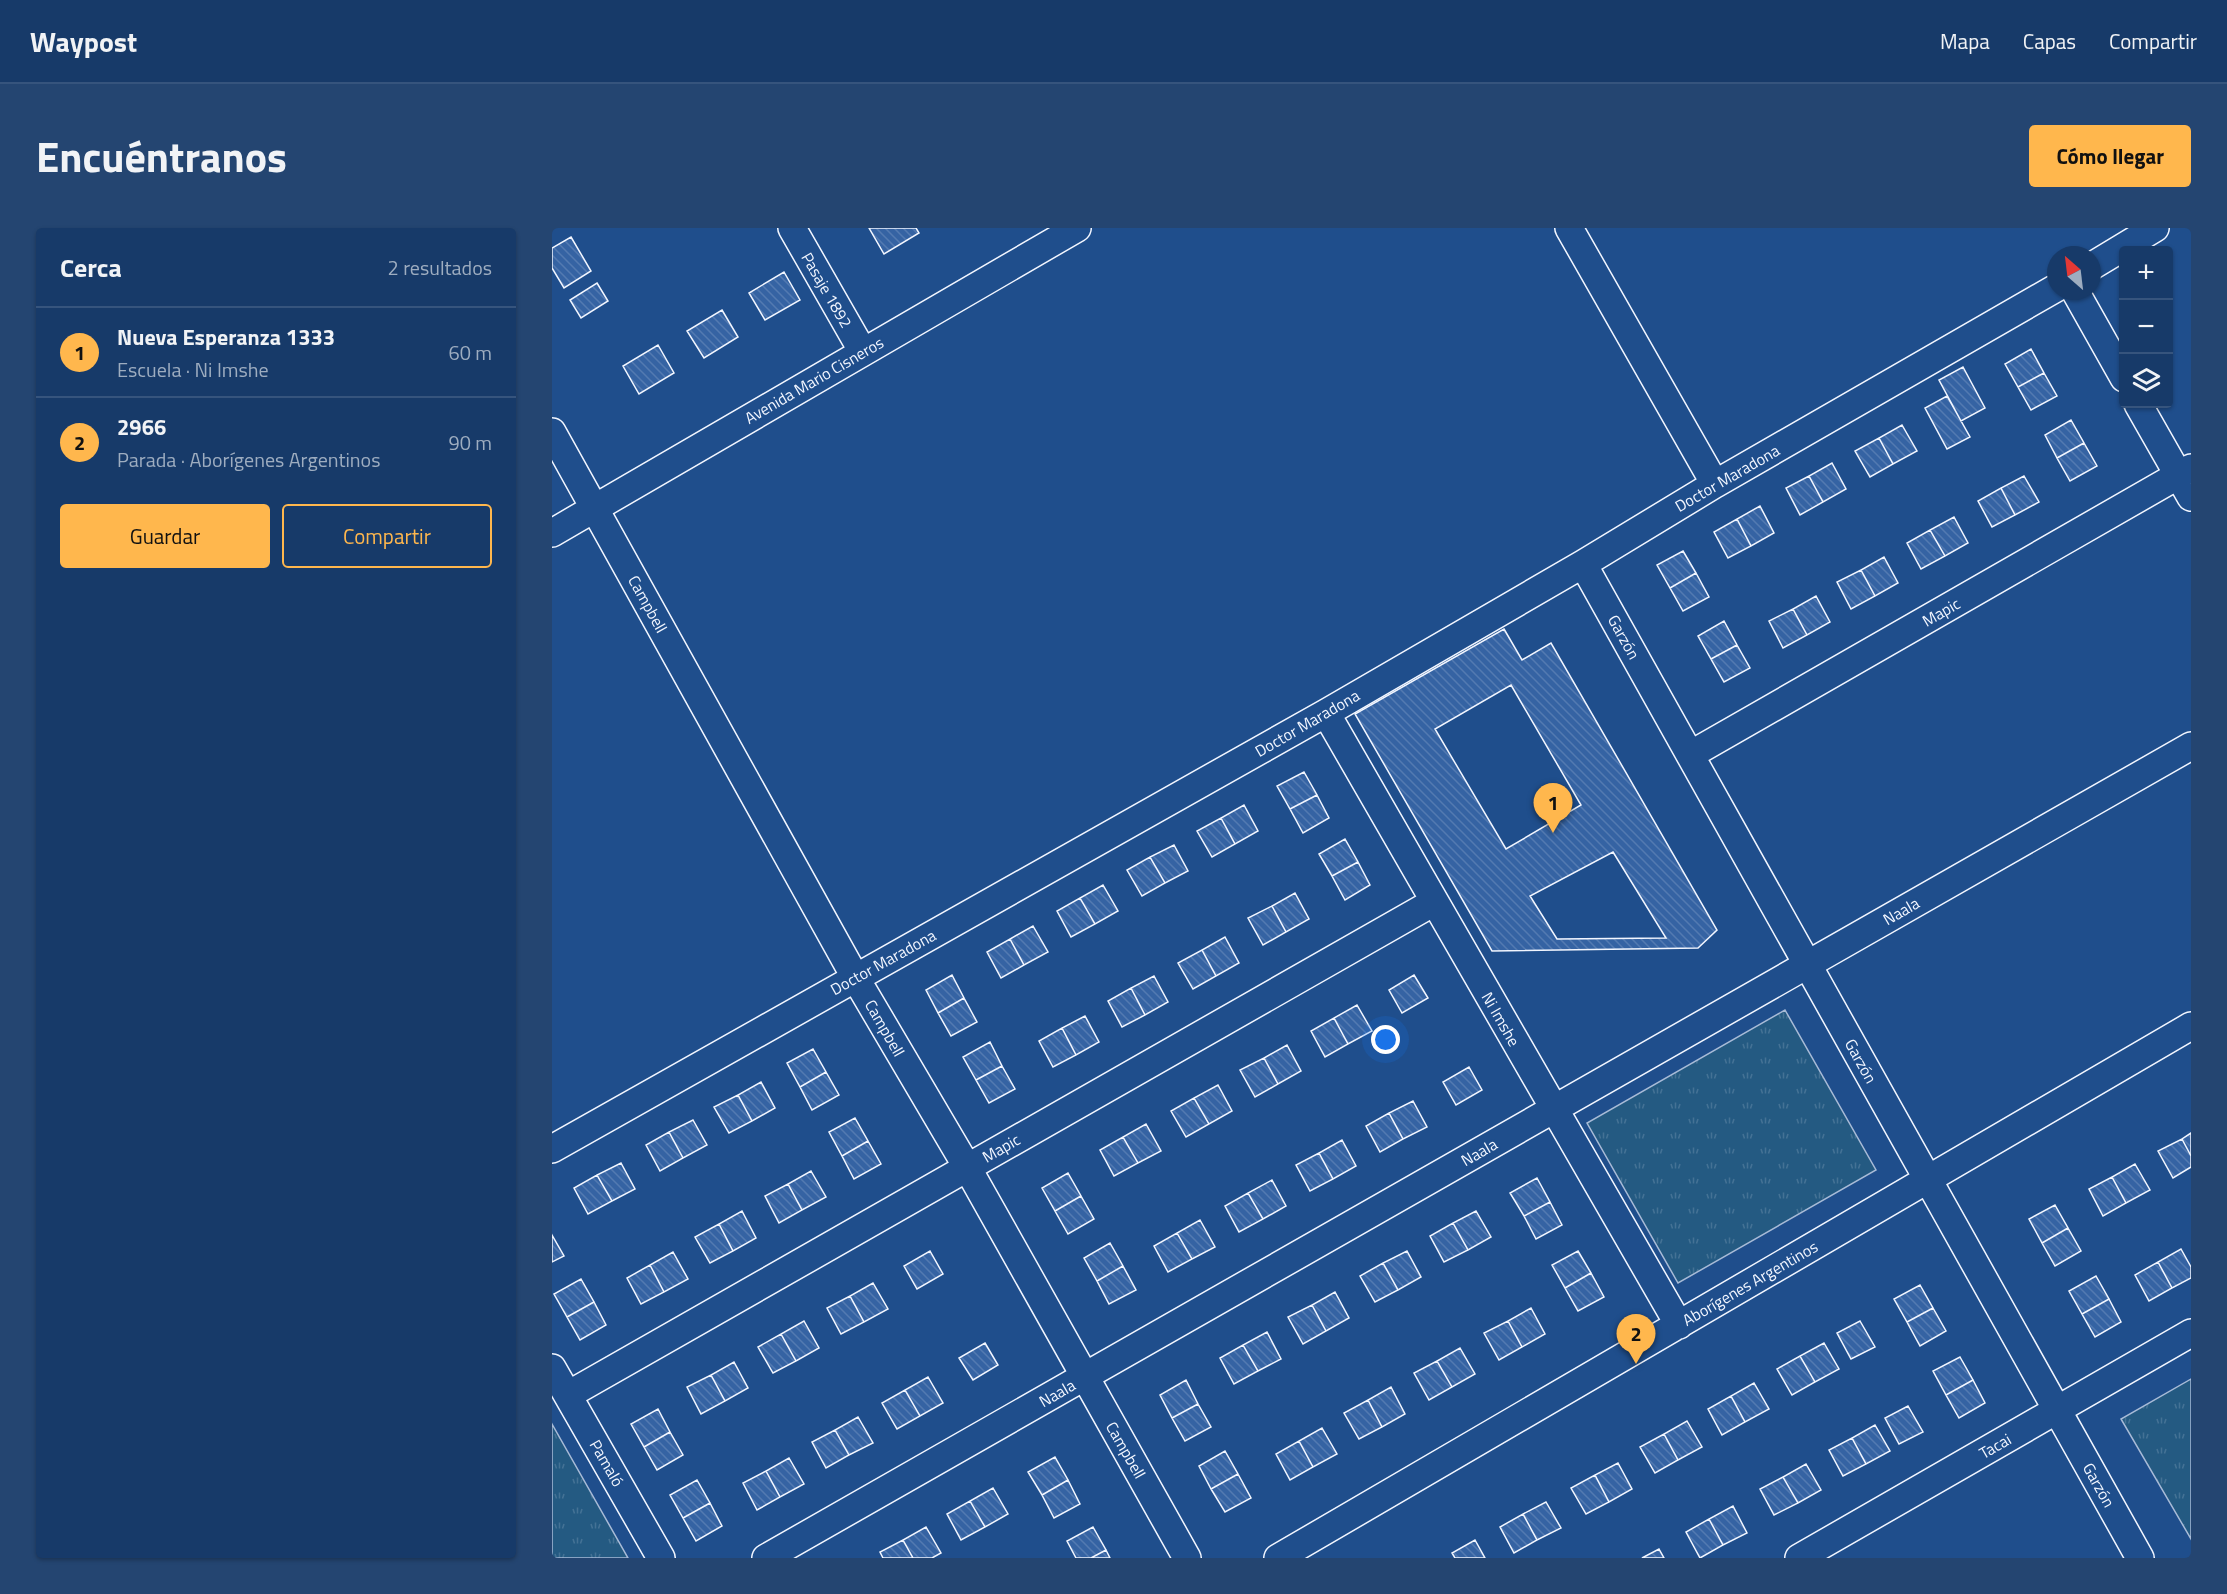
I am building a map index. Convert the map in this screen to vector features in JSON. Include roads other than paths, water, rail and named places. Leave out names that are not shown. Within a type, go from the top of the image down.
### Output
[{"type":"street","name":"Pasaje 1892","points":[[792,228],[863,352]]},
{"type":"street","name":"Avenida Mario Cisneros","points":[[552,533],[1077,228]]},
{"type":"street","points":[[1569,228],[1715,484]]},
{"type":"street","points":[[2101,261],[2155,228]]},
{"type":"street","name":"Doctor Maradona","points":[[552,1149],[1326,713],[1715,484],[2047,293]]},
{"type":"street","points":[[2079,300],[2119,369]]},
{"type":"street","points":[[2141,408],[2187,480]]},
{"type":"street","name":"Campbell","points":[[552,432],[855,977],[967,1167],[1187,1558]]},
{"type":"street","name":"Mapic","points":[[1690,755],[2187,480]]},
{"type":"street","name":"Garzón","points":[[1582,564],[2140,1558]]},
{"type":"street","name":"Ni Imshe","points":[[1326,713],[1679,1325]]},
{"type":"street","name":"Naala","points":[[766,1558],[2191,746]]},
{"type":"street","name":"Mapic","points":[[568,1395],[1434,902]]},
{"type":"street","name":"Aborígenes Argentinos","points":[[1278,1558],[2191,1026]]},
{"type":"street","name":"Tacai","points":[[1799,1558],[2191,1333]]},
{"type":"street","name":"Pamaló","points":[[552,1368],[661,1558]]},
{"type":"place","name":"Nueva Esperanza 1333","points":[[1553,833]]},
{"type":"place","name":"2966","points":[[1636,1364]]}]
